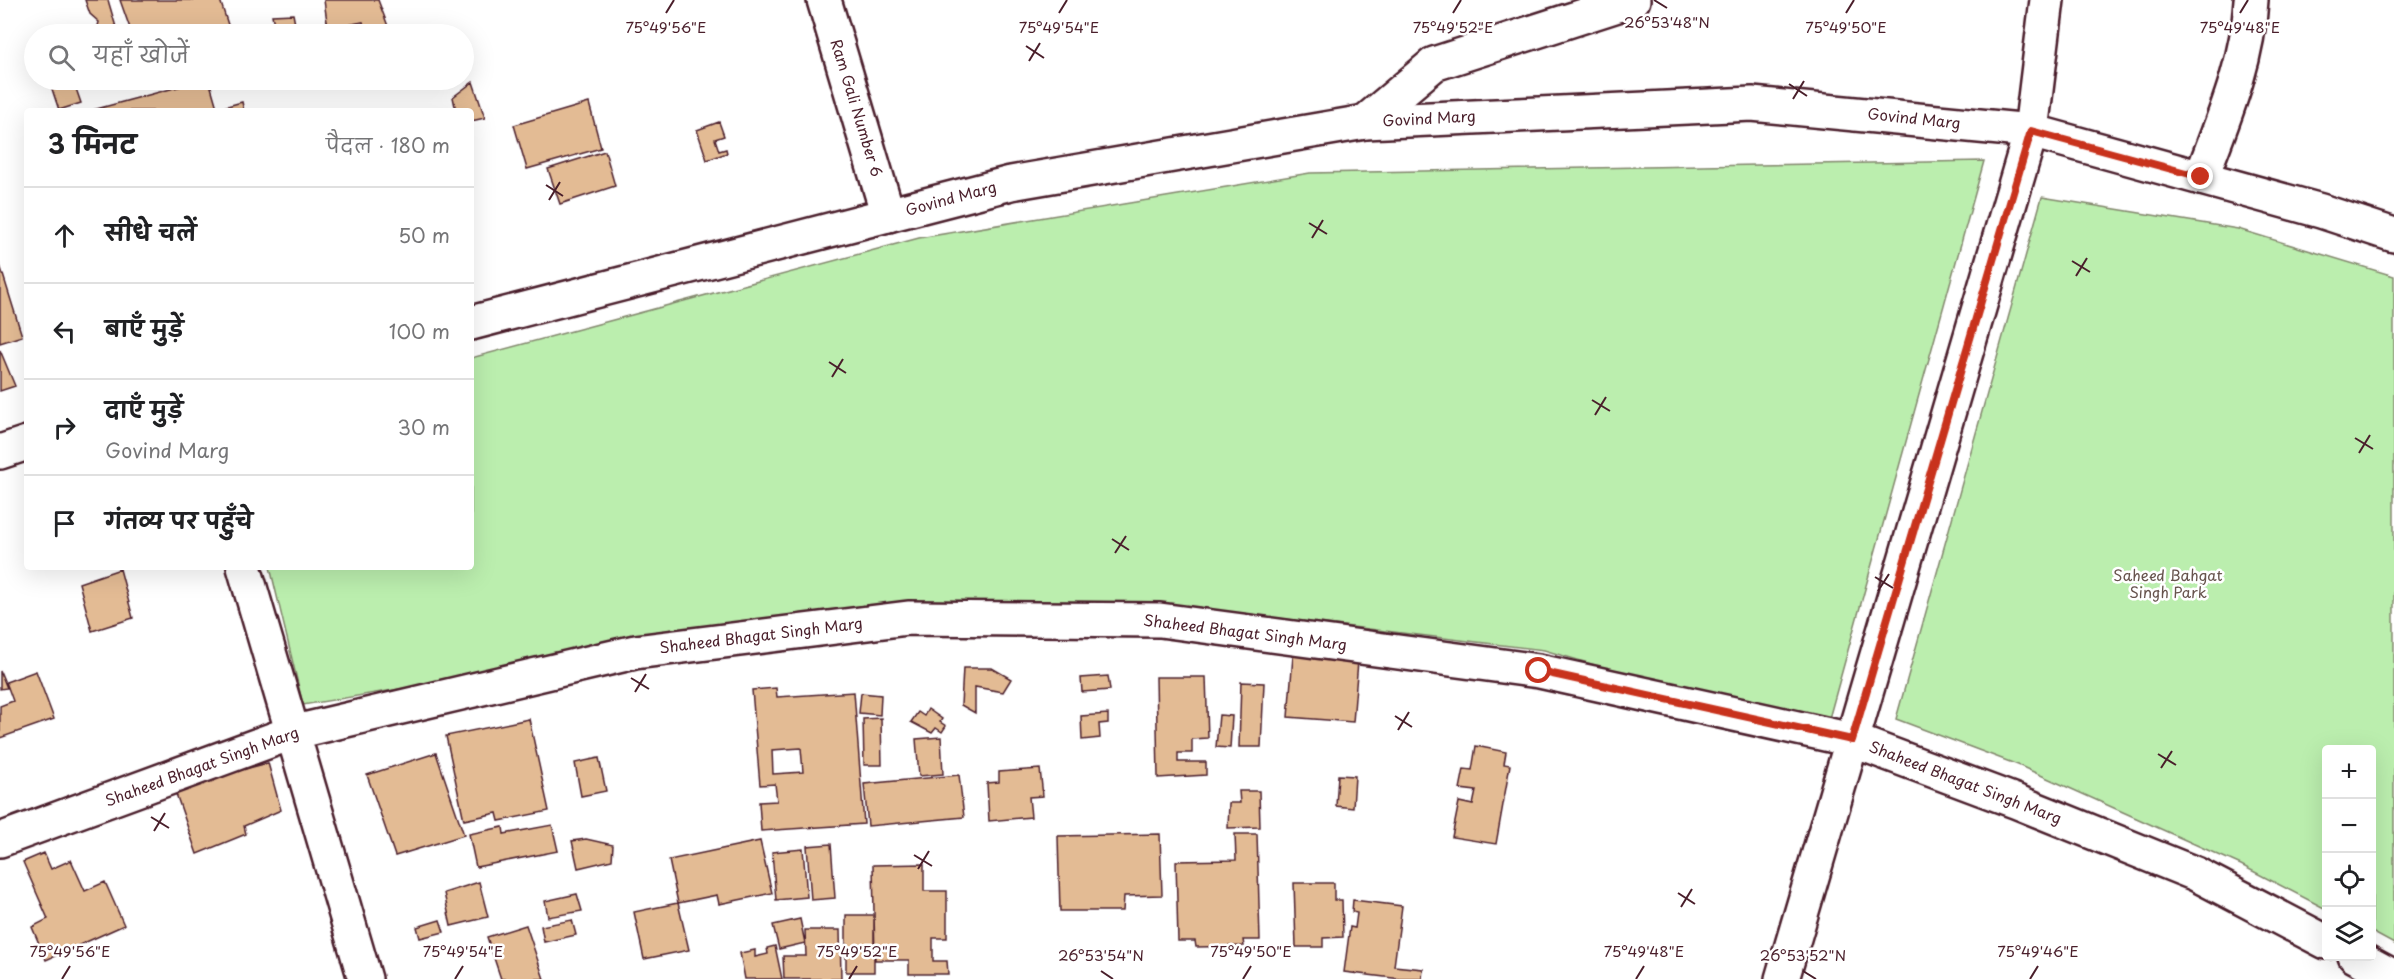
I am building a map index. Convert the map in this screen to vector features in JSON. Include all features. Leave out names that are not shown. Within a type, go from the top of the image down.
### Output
[{"type":"street","name":"Ram Gali Number 6","points":[[824,0],[888,215]]},
{"type":"street","points":[[1365,122],[1434,64],[1633,0]]},
{"type":"street","points":[[1782,979],[2031,131],[2047,0]]},
{"type":"street","points":[[2201,177],[2230,100],[2250,31],[2252,0]]},
{"type":"street","name":"Govind Marg","points":[[474,322],[1011,183],[1365,122],[1752,104],[2031,131],[2321,211],[2394,235]]},
{"type":"street","points":[[0,452],[24,444]]},
{"type":"street","points":[[245,570],[365,979]]},
{"type":"street","name":"Shaheed Bhagat Singh Marg","points":[[0,840],[291,733],[635,652],[908,618],[1160,620],[1539,671],[1852,740],[2014,801],[2196,874],[2322,940]]},
{"type":"street","points":[[2363,961],[2394,977]]},
{"type":"green space","points":[[1984,161],[1825,733],[1544,650],[1145,602],[982,607],[557,663],[303,705],[271,570],[474,570],[474,357],[919,238],[1310,173]]},
{"type":"green space","name":"Saheed Bahgat Singh Park","points":[[2042,197],[2238,229],[2394,276],[2394,944],[2376,934],[2376,745],[2322,745],[2322,907],[2241,865],[2018,765],[1896,719]]},
{"type":"building","points":[[85,0],[108,0],[115,24],[98,24],[90,14]]},
{"type":"building","points":[[120,0],[220,0],[228,24],[128,24]]},
{"type":"building","points":[[324,0],[378,0],[387,24],[364,24],[363,22],[327,24]]},
{"type":"building","points":[[293,14],[295,24],[274,24],[272,15]]},
{"type":"building","points":[[474,85],[485,118],[474,120],[474,108],[455,108],[453,97],[462,90],[474,90]]},
{"type":"building","points":[[52,90],[76,90],[81,103],[58,108]]},
{"type":"building","points":[[167,90],[212,90],[217,108],[100,108]]},
{"type":"building","points":[[242,102],[243,108],[220,108]]},
{"type":"building","points":[[589,103],[601,148],[527,169],[514,125]]},
{"type":"building","points":[[719,122],[724,136],[715,139],[719,151],[726,149],[727,153],[707,160],[697,130]]},
{"type":"building","points":[[605,151],[615,186],[560,204],[548,169]]},
{"type":"building","points":[[0,265],[22,336],[0,343]]},
{"type":"building","points":[[0,350],[15,386],[0,391]]},
{"type":"building","points":[[120,570],[133,618],[92,631],[79,583]]},
{"type":"building","points":[[1294,644],[1359,649],[1353,722],[1288,717]]},
{"type":"building","points":[[963,668],[992,668],[1011,679],[1003,692],[975,687],[975,713],[961,705]]},
{"type":"building","points":[[0,671],[7,688],[0,689]]},
{"type":"building","points":[[36,671],[54,719],[0,738],[0,706],[13,701],[6,682]]},
{"type":"building","points":[[1108,676],[1110,690],[1082,692],[1081,678]]},
{"type":"building","points":[[1156,677],[1206,677],[1208,738],[1192,739],[1192,753],[1178,753],[1178,762],[1206,762],[1206,775],[1158,778]]},
{"type":"building","points":[[1241,682],[1264,683],[1261,747],[1239,747]]},
{"type":"building","points":[[776,688],[777,697],[854,692],[864,824],[761,831],[759,802],[777,801],[775,784],[760,785],[752,690]],"holes":[[[801,748],[803,772],[773,774],[772,750]]]},
{"type":"building","points":[[861,693],[881,695],[880,715],[859,713]]},
{"type":"building","points":[[928,709],[942,719],[940,722],[946,726],[942,732],[936,728],[932,733],[911,722],[918,712],[924,716]]},
{"type":"building","points":[[1108,714],[1108,723],[1099,724],[1100,738],[1082,740],[1081,716]]},
{"type":"building","points":[[1219,715],[1232,716],[1230,748],[1216,747]]},
{"type":"building","points":[[881,718],[882,765],[864,765],[863,719]]},
{"type":"building","points":[[529,719],[549,811],[499,821],[497,813],[464,820],[446,736]]},
{"type":"building","points":[[941,737],[943,774],[919,776],[916,739]]},
{"type":"building","points":[[1476,746],[1506,752],[1504,764],[1510,765],[1496,844],[1452,837],[1459,802],[1473,805],[1476,791],[1460,789],[1464,769],[1472,770]]},
{"type":"building","points":[[436,753],[464,835],[395,856],[367,775]]},
{"type":"building","points":[[599,758],[606,791],[581,796],[575,763]]},
{"type":"building","points":[[268,763],[281,810],[244,826],[246,834],[197,854],[174,788]]},
{"type":"building","points":[[1040,769],[1043,796],[1029,797],[1031,817],[989,821],[987,783],[999,782],[999,772]]},
{"type":"building","points":[[959,775],[964,817],[868,826],[864,784]]},
{"type":"building","points":[[1338,775],[1355,776],[1353,808],[1336,806]]},
{"type":"building","points":[[1239,791],[1259,791],[1260,827],[1228,828],[1229,803],[1240,803]]},
{"type":"building","points":[[552,825],[558,851],[476,867],[469,834],[503,827],[504,834]]},
{"type":"building","points":[[1160,834],[1162,895],[1124,896],[1123,911],[1060,911],[1058,836]]},
{"type":"building","points":[[1235,834],[1257,834],[1260,940],[1243,940],[1244,946],[1196,947],[1195,941],[1178,941],[1176,861],[1236,860]]},
{"type":"building","points":[[586,839],[613,845],[612,860],[578,868],[572,841]]},
{"type":"building","points":[[760,841],[772,893],[719,904],[717,895],[678,903],[669,860]]},
{"type":"building","points":[[831,844],[835,898],[811,900],[807,846]]},
{"type":"building","points":[[803,849],[807,897],[776,900],[772,852]]},
{"type":"building","points":[[44,853],[51,869],[71,860],[85,891],[105,882],[124,925],[46,960],[32,927],[48,919],[23,862]]},
{"type":"building","points":[[924,864],[924,891],[947,891],[947,938],[933,938],[933,961],[947,961],[948,974],[909,974],[909,960],[875,960],[873,865]]},
{"type":"building","points":[[479,882],[488,917],[451,926],[444,893]]},
{"type":"building","points":[[1294,883],[1334,883],[1334,900],[1342,900],[1343,937],[1323,938],[1323,947],[1296,947]]},
{"type":"building","points":[[577,894],[582,911],[548,917],[545,901]]},
{"type":"building","points":[[1353,900],[1402,906],[1394,966],[1423,969],[1422,979],[1401,979],[1344,972],[1350,927],[1355,928],[1357,913],[1352,912]]},
{"type":"building","points":[[678,903],[689,950],[644,959],[634,912]]},
{"type":"building","points":[[846,915],[874,915],[874,972],[846,972]]},
{"type":"building","points":[[800,919],[805,943],[779,949],[773,925]]},
{"type":"building","points":[[440,920],[444,932],[420,938],[417,927]]},
{"type":"building","points":[[572,920],[576,935],[544,942],[541,926]]},
{"type":"building","points":[[526,925],[544,979],[501,979],[487,937]]},
{"type":"building","points":[[805,930],[840,930],[841,979],[784,979],[783,956],[806,956]]},
{"type":"building","points":[[775,946],[782,979],[745,979],[740,953],[755,950],[755,957],[768,954],[767,948]]},
{"type":"route","points":[[1539,671],[1852,740],[2031,131],[2201,177]]}]
